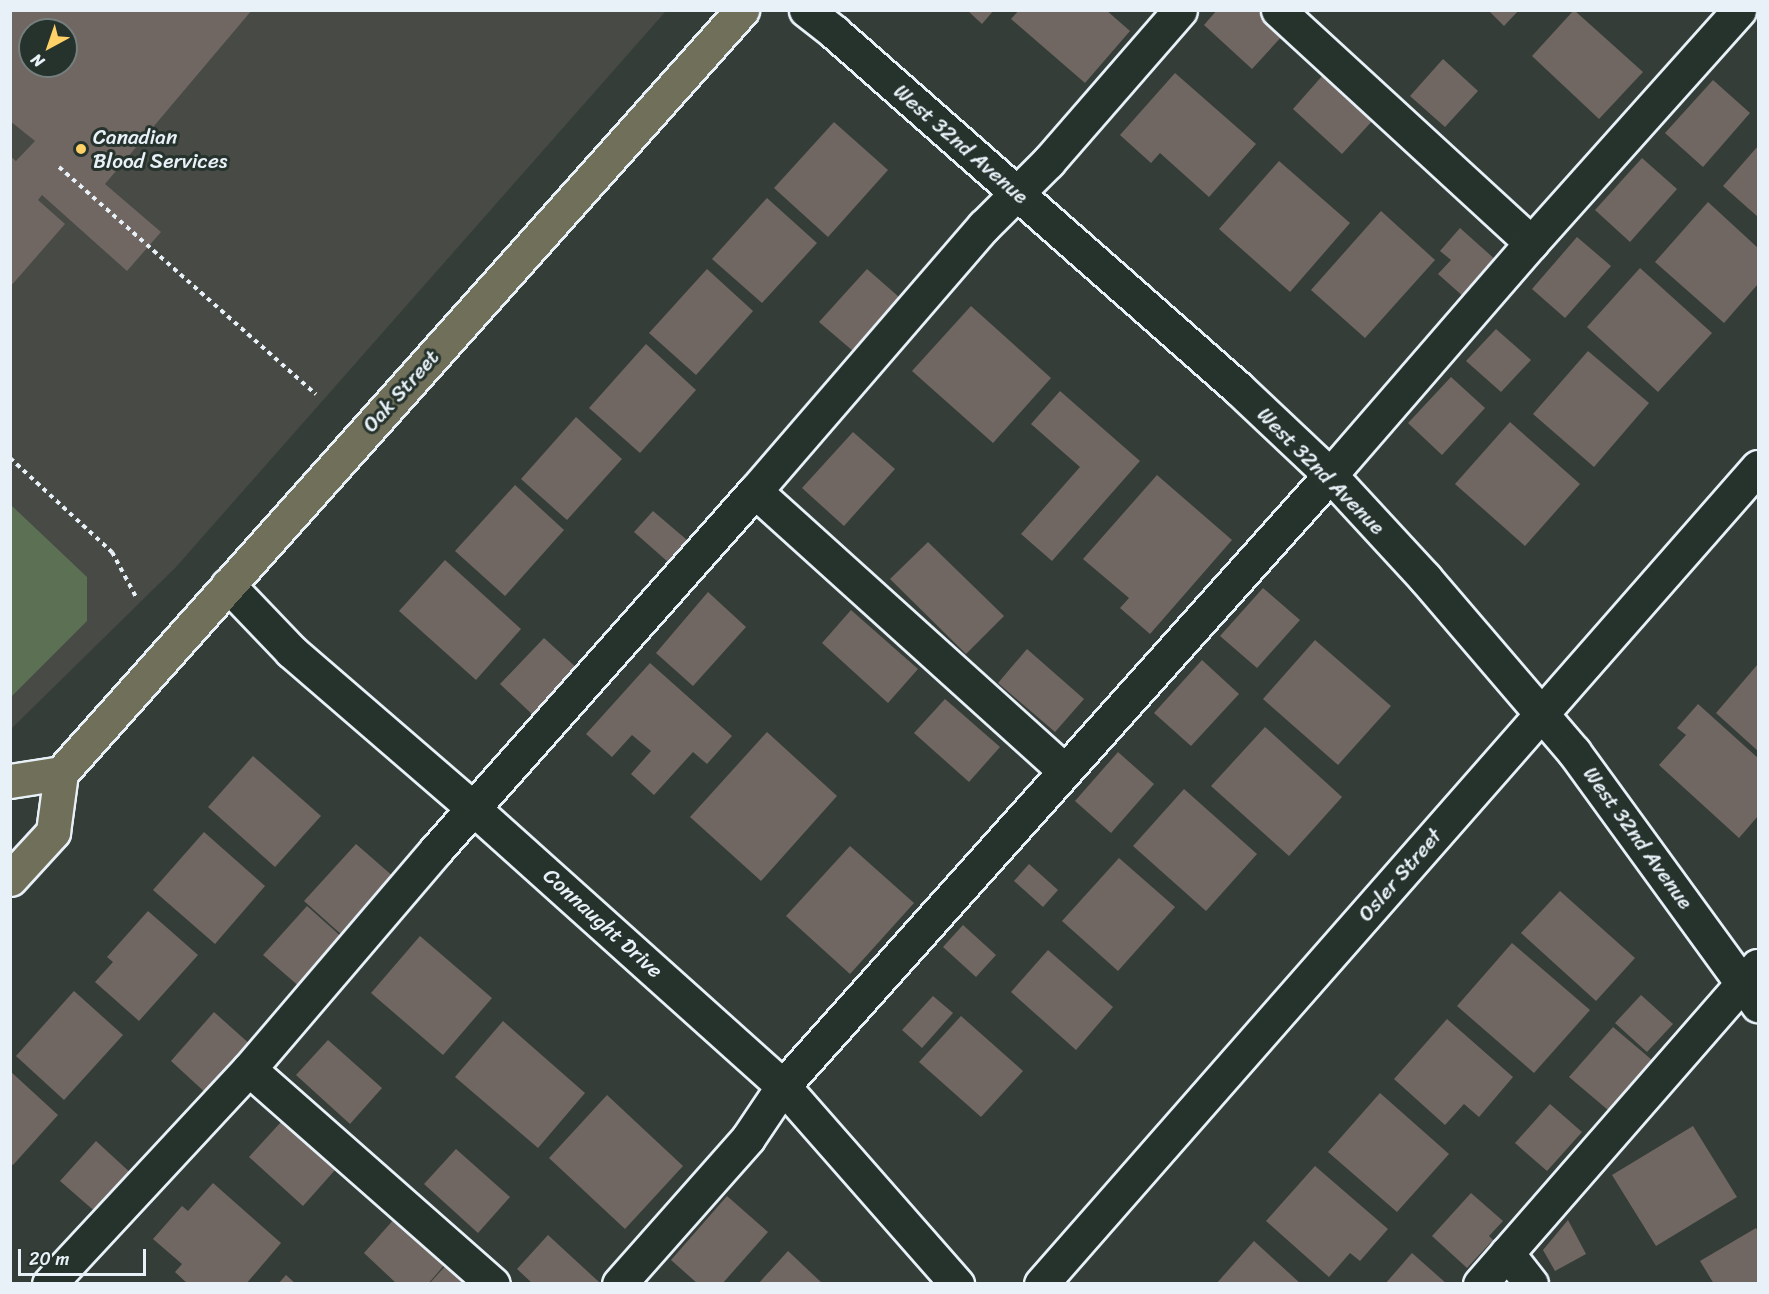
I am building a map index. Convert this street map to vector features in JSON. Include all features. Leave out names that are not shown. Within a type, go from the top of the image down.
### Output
[{"type":"main road","name":"Oak Street","points":[[61,773],[742,10]]},
{"type":"main road","points":[[10,781],[61,773],[53,832],[10,879]]},
{"type":"street","name":"West 32nd Avenue","points":[[806,10],[1238,388],[1330,475],[1425,578],[1542,713],[1753,983]]},
{"type":"street","points":[[49,1284],[249,1069],[1016,192],[1048,162],[1180,10]]},
{"type":"street","points":[[1278,10],[1531,243]]},
{"type":"street","points":[[619,1284],[748,1138],[783,1086],[1330,475],[1531,243],[1739,10]]},
{"type":"street","name":"Osler Street","points":[[1041,1284],[1758,467]]},
{"type":"street","points":[[755,491],[1064,770]]},
{"type":"street","name":"Connaught Drive","points":[[228,585],[291,651],[474,809],[783,1086],[957,1284]]},
{"type":"street","points":[[1480,1284],[1753,983]]},
{"type":"street","points":[[249,1069],[493,1284]]},
{"type":"street","points":[[1507,1253],[1531,1284]]},
{"type":"path","points":[[59,167],[316,394]]},
{"type":"path","points":[[10,458],[112,552],[136,597]]},
{"type":"shaded area","points":[[11,11],[666,11],[176,567],[11,729]]},
{"type":"green space","points":[[11,505],[87,577],[87,621],[11,697]]},
{"type":"building","name":"Canadian Blood Services","points":[[10,10],[252,10],[105,184],[161,232],[127,271],[42,195],[38,200],[65,224],[10,287],[10,156],[16,161],[35,141],[10,121]]},
{"type":"building","points":[[967,10],[994,10],[982,24]]},
{"type":"building","points":[[1019,10],[1106,10],[1130,31],[1085,83],[1011,19]]},
{"type":"building","points":[[1217,10],[1258,10],[1284,34],[1252,69],[1204,25]]},
{"type":"building","points":[[1488,10],[1519,10],[1504,26]]},
{"type":"building","points":[[1574,10],[1643,72],[1599,119],[1532,56]]},
{"type":"building","points":[[1443,59],[1478,91],[1445,127],[1410,96]]},
{"type":"building","points":[[1175,73],[1256,144],[1209,197],[1160,153],[1151,163],[1120,135]]},
{"type":"building","points":[[1323,75],[1373,120],[1342,154],[1293,109]]},
{"type":"building","points":[[1713,80],[1750,113],[1703,167],[1665,133]]},
{"type":"building","points":[[834,122],[888,170],[828,237],[774,188]]},
{"type":"building","points":[[1758,146],[1758,217],[1723,186]]},
{"type":"building","points":[[1642,158],[1677,189],[1630,242],[1595,210]]},
{"type":"building","points":[[1279,161],[1350,223],[1290,292],[1219,229]]},
{"type":"building","points":[[767,198],[817,243],[762,303],[712,259]]},
{"type":"building","points":[[1708,202],[1758,248],[1758,284],[1724,323],[1655,262]]},
{"type":"building","points":[[1381,211],[1435,260],[1365,338],[1311,290]]},
{"type":"building","points":[[1460,228],[1498,262],[1465,298],[1438,274],[1451,260],[1440,251]]},
{"type":"building","points":[[1577,237],[1611,266],[1565,318],[1532,289]]},
{"type":"building","points":[[1640,268],[1712,333],[1658,392],[1587,327]]},
{"type":"building","points":[[707,269],[753,311],[696,375],[649,333]]},
{"type":"building","points":[[867,269],[907,304],[860,357],[819,322]]},
{"type":"building","points":[[971,306],[1051,378],[993,443],[912,371]]},
{"type":"building","points":[[1496,329],[1531,360],[1501,392],[1466,361]]},
{"type":"building","points":[[646,344],[696,390],[640,453],[589,408]]},
{"type":"building","points":[[1588,351],[1649,403],[1594,467],[1533,414]]},
{"type":"building","points":[[1451,377],[1485,408],[1442,455],[1408,423]]},
{"type":"building","points":[[1060,391],[1140,461],[1052,561],[1021,534],[1080,467],[1031,424]]},
{"type":"building","points":[[576,417],[622,459],[567,520],[521,479]]},
{"type":"building","points":[[1510,422],[1580,484],[1525,546],[1455,484]]},
{"type":"building","points":[[853,432],[895,469],[844,526],[802,488]]},
{"type":"building","points":[[1157,475],[1232,540],[1150,634],[1120,608],[1129,598],[1083,559]]},
{"type":"building","points":[[515,485],[564,530],[505,596],[455,551]]},
{"type":"building","points":[[653,511],[687,540],[668,562],[634,532]]},
{"type":"building","points":[[928,542],[1004,616],[966,654],[890,579]]},
{"type":"building","points":[[445,560],[521,629],[476,680],[399,611]]},
{"type":"building","points":[[1263,588],[1300,620],[1257,668],[1220,636]]},
{"type":"building","points":[[708,592],[746,627],[693,686],[656,653]]},
{"type":"building","points":[[851,610],[918,669],[888,703],[822,643]]},
{"type":"building","points":[[544,638],[579,670],[535,717],[500,684]]},
{"type":"building","points":[[1315,640],[1391,706],[1338,765],[1263,699]]},
{"type":"building","points":[[1027,649],[1084,699],[1055,732],[998,683]]},
{"type":"building","points":[[1202,660],[1239,694],[1191,746],[1154,713]]},
{"type":"building","points":[[650,663],[732,736],[707,764],[693,752],[654,795],[631,774],[651,751],[632,735],[612,757],[586,734]]},
{"type":"building","points":[[1758,664],[1758,751],[1716,713]]},
{"type":"building","points":[[945,699],[1000,747],[969,782],[914,733]]},
{"type":"building","points":[[1698,704],[1758,758],[1758,816],[1739,838],[1659,765],[1686,735],[1677,728]]},
{"type":"building","points":[[1265,727],[1342,797],[1289,856],[1211,786]]},
{"type":"building","points":[[767,732],[837,796],[761,881],[690,817]]},
{"type":"building","points":[[1118,752],[1154,784],[1111,833],[1075,801]]},
{"type":"building","points":[[253,756],[321,816],[275,867],[208,807]]},
{"type":"building","points":[[1184,789],[1257,854],[1206,911],[1133,846]]},
{"type":"building","points":[[204,832],[265,886],[215,944],[153,890]]},
{"type":"building","points":[[356,844],[395,878],[343,936],[304,901]]},
{"type":"building","points":[[850,846],[914,903],[850,974],[786,916]]},
{"type":"building","points":[[1119,858],[1175,907],[1118,971],[1062,921]]},
{"type":"building","points":[[1029,864],[1058,890],[1043,907],[1014,881]]},
{"type":"building","points":[[1560,891],[1635,958],[1596,1001],[1521,933]]},
{"type":"building","points":[[307,906],[344,939],[301,988],[263,955]]},
{"type":"building","points":[[148,911],[198,955],[139,1021],[95,982],[113,962],[107,957]]},
{"type":"building","points":[[963,925],[996,955],[976,977],[943,947]]},
{"type":"building","points":[[420,936],[492,998],[443,1055],[371,993]]},
{"type":"building","points":[[1512,943],[1590,1010],[1534,1073],[1457,1006]]},
{"type":"building","points":[[1048,950],[1113,1007],[1076,1050],[1011,992]]},
{"type":"building","points":[[74,991],[123,1035],[64,1100],[16,1056]]},
{"type":"building","points":[[1641,995],[1673,1024],[1647,1052],[1615,1023]]},
{"type":"building","points":[[933,996],[953,1013],[922,1048],[902,1030]]},
{"type":"building","points":[[214,1012],[252,1046],[208,1095],[171,1061]]},
{"type":"building","points":[[961,1016],[1023,1071],[981,1117],[919,1062]]},
{"type":"building","points":[[1447,1019],[1513,1077],[1479,1117],[1464,1104],[1445,1125],[1394,1079]]},
{"type":"building","points":[[503,1021],[585,1093],[538,1148],[455,1077]]},
{"type":"building","points":[[1613,1027],[1652,1060],[1608,1110],[1569,1077]]},
{"type":"building","points":[[328,1040],[382,1088],[350,1124],[296,1075]]},
{"type":"building","points":[[10,1071],[58,1115],[13,1165],[10,1163]]},
{"type":"building","points":[[1380,1093],[1449,1154],[1397,1212],[1328,1152]]},
{"type":"building","points":[[607,1095],[683,1166],[625,1229],[549,1158]]},
{"type":"building","points":[[1550,1104],[1582,1132],[1547,1171],[1515,1143]]},
{"type":"building","points":[[281,1122],[335,1170],[303,1206],[249,1157]]},
{"type":"building","points":[[1693,1126],[1737,1197],[1656,1246],[1612,1175]]},
{"type":"building","points":[[96,1141],[134,1176],[99,1215],[60,1181]]},
{"type":"building","points":[[456,1149],[510,1197],[478,1233],[424,1184]]},
{"type":"building","points":[[1315,1166],[1388,1229],[1360,1261],[1350,1253],[1329,1277],[1266,1221]]},
{"type":"building","points":[[213,1183],[281,1243],[246,1284],[188,1284],[175,1272],[182,1264],[153,1239],[182,1206],[188,1211]]},
{"type":"building","points":[[1471,1193],[1503,1221],[1489,1236],[1493,1240],[1467,1268],[1432,1236]]},
{"type":"building","points":[[727,1196],[768,1232],[722,1284],[698,1284],[671,1260]]},
{"type":"building","points":[[395,1218],[446,1263],[428,1284],[397,1284],[364,1253]]},
{"type":"building","points":[[1568,1220],[1586,1254],[1555,1271],[1543,1250]]},
{"type":"building","points":[[1756,1228],[1758,1232],[1758,1284],[1714,1284],[1700,1261]]},
{"type":"building","points":[[548,1235],[599,1282],[597,1284],[533,1284],[517,1269]]},
{"type":"building","points":[[1254,1241],[1301,1284],[1216,1284]]},
{"type":"building","points":[[788,1251],[823,1284],[758,1284]]},
{"type":"building","points":[[1412,1253],[1447,1284],[1385,1284]]},
{"type":"building","points":[[448,1263],[470,1284],[429,1284]]},
{"type":"building","points":[[286,1275],[296,1284],[278,1284]]},
{"type":"place","name":"Canadian Blood Services","points":[[81,149]]}]
